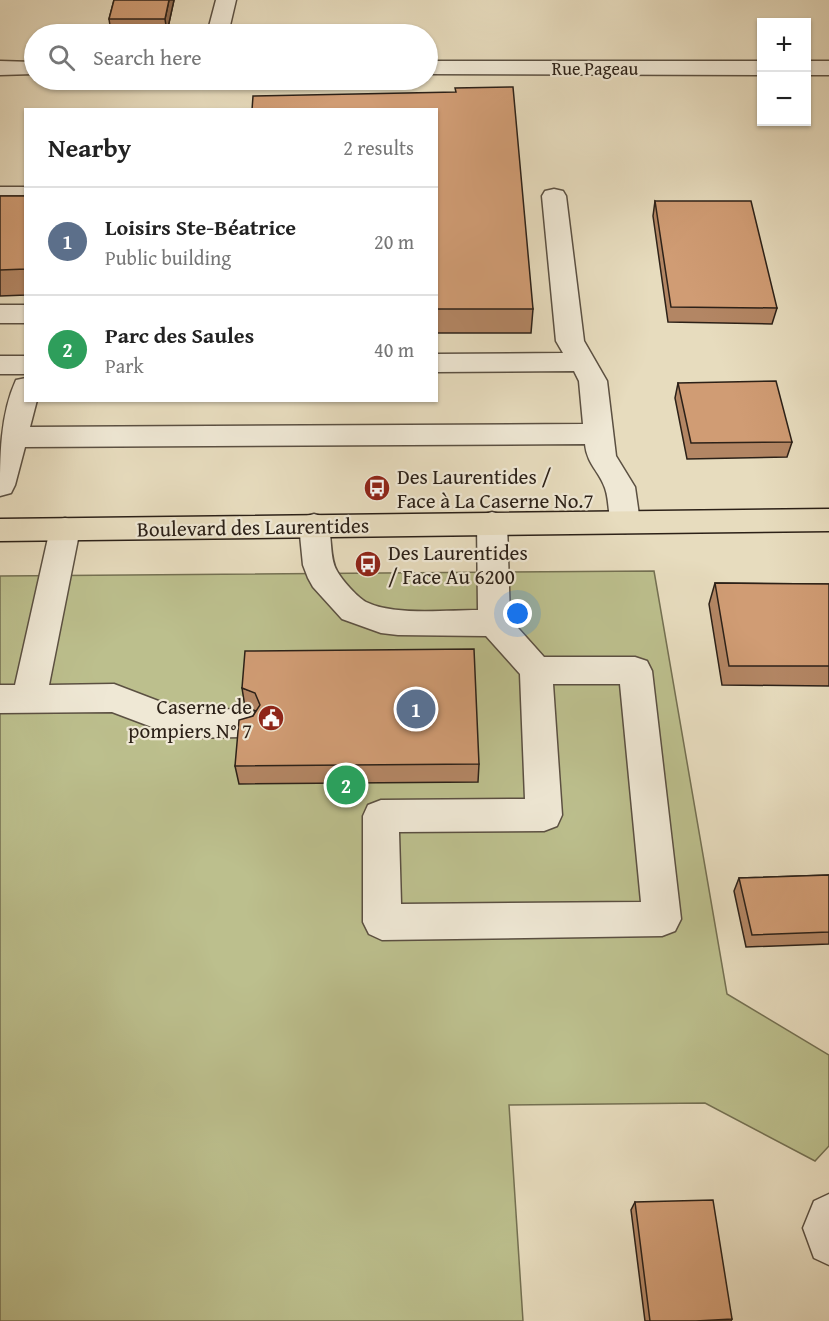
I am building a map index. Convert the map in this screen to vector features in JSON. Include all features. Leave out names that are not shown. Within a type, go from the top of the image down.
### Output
[{"type":"main road","name":"Boulevard des Laurentides","points":[[0,530],[829,520]]},
{"type":"street","points":[[220,24],[226,0]]},
{"type":"street","points":[[0,68],[24,68]]},
{"type":"street","name":"Rue Pageau","points":[[438,68],[757,68]]},
{"type":"street","points":[[811,68],[829,68]]},
{"type":"street","points":[[0,194],[24,194]]},
{"type":"street","points":[[554,196],[570,340],[593,381],[601,457],[620,487],[625,522]]},
{"type":"street","points":[[0,314],[24,314]]},
{"type":"street","points":[[438,363],[582,362]]},
{"type":"street","points":[[0,365],[24,365]]},
{"type":"street","points":[[0,484],[6,437],[24,392]]},
{"type":"street","points":[[6,437],[598,434]]},
{"type":"street","points":[[492,524],[494,622],[536,670],[544,815],[381,816],[382,922],[662,919],[650,816],[649,776],[635,671],[536,670]]},
{"type":"street","points":[[314,525],[319,565],[324,578],[353,610],[381,620],[398,622],[494,622]]},
{"type":"street","points":[[65,529],[15,699],[114,698],[181,724],[244,723]]},
{"type":"street","points":[[829,1216],[825,1228],[829,1243]]},
{"type":"green space","points":[[654,571],[727,994],[829,1055],[829,1146],[815,1161],[705,1103],[509,1105],[523,1321],[0,1321],[0,576]]},
{"type":"building","points":[[114,0],[169,0],[165,19],[109,19]]},
{"type":"building","points":[[513,87],[533,309],[438,309],[438,108],[252,108],[253,96],[456,92],[455,88]]},
{"type":"building","points":[[0,196],[24,196],[24,269],[0,270]]},
{"type":"building","points":[[655,201],[751,201],[777,308],[671,307]]},
{"type":"building","points":[[776,381],[792,442],[691,443],[678,383]]},
{"type":"building","points":[[715,583],[829,584],[829,666],[729,666]]},
{"type":"building","points":[[474,649],[479,764],[235,766],[239,720],[253,716],[260,705],[255,693],[242,688],[245,651]]},
{"type":"building","points":[[829,875],[829,932],[752,935],[739,878]]},
{"type":"building","points":[[713,1200],[732,1319],[650,1321],[635,1202]]},
{"type":"place","name":"Des Laurentides / Face à La Caserne No.7","points":[[377,488]]},
{"type":"place","name":"Des Laurentides / Face Au 6200","points":[[368,564]]},
{"type":"place","name":"Loisirs Ste-Béatrice","points":[[416,709]]},
{"type":"place","name":"Caserne de pompiers N° 7","points":[[271,718]]},
{"type":"place","name":"Parc des Saules","points":[[346,785]]}]
